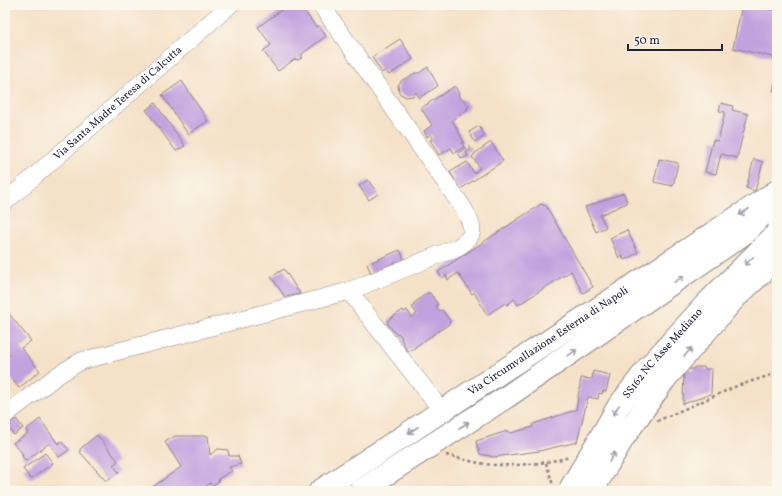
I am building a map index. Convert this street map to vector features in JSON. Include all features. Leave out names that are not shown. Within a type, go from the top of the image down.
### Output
[{"type":"main road","name":"Via Circumvallazione Esterna di Napoli","points":[[320,491],[777,191]]},
{"type":"main road","name":"Via Circumvallazione Esterna di Napoli","points":[[360,491],[505,398],[758,224],[770,218],[777,217]]},
{"type":"main road","name":"SS162 NC Asse Mediano","points":[[569,491],[618,407],[646,369],[705,305],[777,233]]},
{"type":"main road","name":"SS162 NC Asse Mediano","points":[[592,491],[624,437],[665,379],[735,298],[777,259]]},
{"type":"street","name":"Via Santa Madre Teresa di Calcutta","points":[[5,202],[230,5]]},
{"type":"street","points":[[5,415],[58,375],[81,360],[349,291],[458,247],[468,241],[472,232],[472,224],[464,209],[321,5]]},
{"type":"street","points":[[349,291],[442,411]]},
{"type":"path","points":[[546,463],[555,491]]},
{"type":"building","points":[[288,5],[300,5],[316,27],[318,25],[326,36],[302,54],[302,58],[298,60],[295,59],[278,71],[263,51],[271,45],[258,27]]},
{"type":"building","points":[[742,5],[750,5],[777,11],[777,58],[733,48]]},
{"type":"building","points":[[400,39],[413,59],[389,75],[385,70],[382,73],[372,57]]},
{"type":"building","points":[[428,67],[438,86],[419,98],[416,92],[413,96],[406,97],[399,93],[398,85],[402,80],[415,73],[419,73]]},
{"type":"building","points":[[777,77],[777,92],[773,91]]},
{"type":"building","points":[[182,81],[208,121],[188,134],[162,95]]},
{"type":"building","points":[[455,86],[461,100],[463,99],[469,106],[467,108],[468,109],[452,120],[464,142],[462,143],[464,147],[454,153],[451,148],[439,155],[430,140],[433,138],[431,134],[427,137],[424,131],[432,125],[421,108]]},
{"type":"building","points":[[155,103],[185,146],[176,151],[146,110]]},
{"type":"building","points":[[721,103],[733,106],[732,110],[748,114],[737,158],[721,154],[716,174],[705,172],[713,140],[718,141],[725,112],[719,111]]},
{"type":"building","points":[[479,126],[485,136],[475,142],[469,132]]},
{"type":"building","points":[[491,142],[503,161],[459,190],[453,181],[455,180],[450,172],[467,162],[474,173],[480,168],[472,157]]},
{"type":"building","points":[[469,146],[471,149],[466,152],[468,156],[462,159],[458,153]]},
{"type":"building","points":[[659,159],[678,163],[673,186],[654,182]]},
{"type":"building","points":[[754,159],[763,162],[755,191],[746,188]]},
{"type":"building","points":[[368,180],[378,194],[369,200],[359,186]]},
{"type":"building","points":[[624,193],[627,203],[600,215],[606,227],[596,232],[585,207]]},
{"type":"building","points":[[541,204],[546,206],[593,287],[583,293],[571,271],[518,305],[514,299],[507,305],[505,303],[487,315],[474,292],[472,294],[458,273],[448,280],[446,275],[442,278],[438,272]]},
{"type":"building","points":[[627,230],[638,253],[624,260],[623,256],[619,258],[610,238]]},
{"type":"building","points":[[400,250],[404,259],[371,273],[367,264]]},
{"type":"building","points":[[284,269],[300,294],[285,297],[271,277]]},
{"type":"building","points":[[427,293],[430,293],[438,305],[436,306],[439,311],[442,310],[450,321],[449,324],[415,348],[407,351],[401,339],[402,338],[398,333],[396,334],[388,324],[388,320],[403,310],[404,312],[407,310],[412,317],[417,314],[412,307],[415,305],[413,304]]},
{"type":"building","points":[[5,309],[31,341],[21,348],[40,371],[19,388],[5,371],[5,359],[10,355],[5,349]]},
{"type":"building","points":[[694,367],[712,369],[711,394],[683,404],[684,369],[694,369]]},
{"type":"building","points":[[593,371],[610,375],[606,392],[603,391],[602,394],[599,393],[598,399],[588,397],[577,442],[539,451],[494,457],[480,454],[476,441],[507,431],[511,433],[533,427],[533,424],[576,410],[581,378],[592,379]]},
{"type":"building","points":[[16,419],[23,428],[14,435],[7,426]]},
{"type":"building","points":[[40,419],[58,444],[61,441],[69,450],[59,457],[49,443],[26,461],[21,455],[23,454],[13,443],[28,433],[26,430]]},
{"type":"building","points":[[97,435],[118,461],[113,465],[119,472],[106,481],[80,452],[80,449]]},
{"type":"building","points":[[175,436],[208,436],[210,455],[218,449],[228,450],[229,456],[238,456],[241,464],[229,467],[232,471],[218,479],[219,481],[212,486],[210,483],[206,486],[207,489],[204,491],[147,491],[181,467],[165,442]]},
{"type":"building","points":[[45,453],[53,463],[31,479],[23,469]]}]
